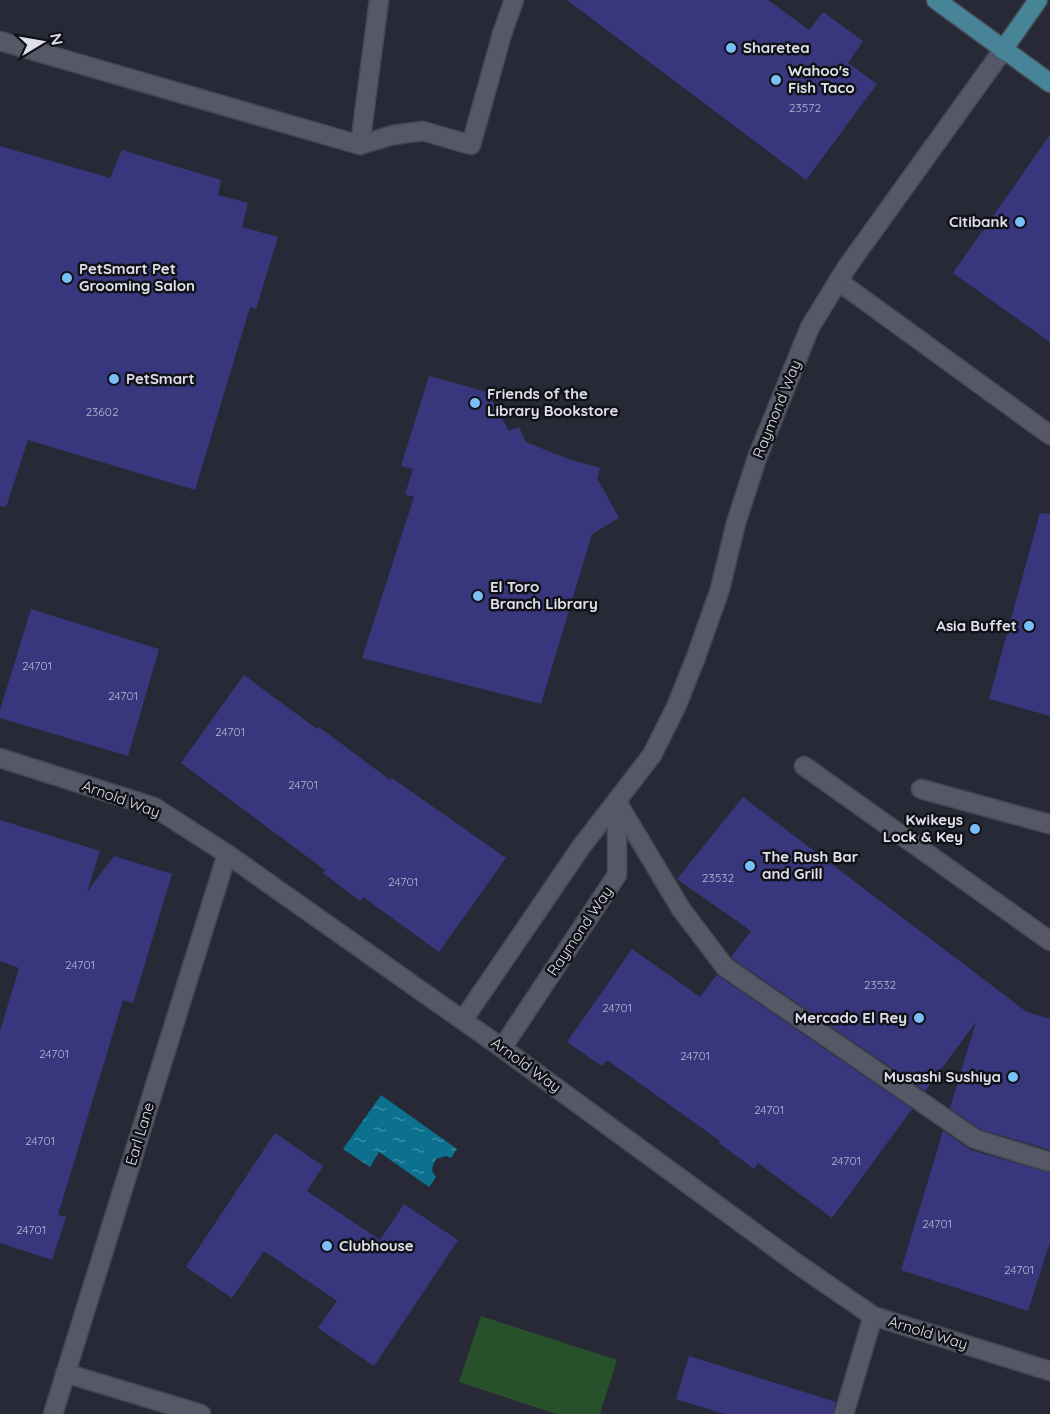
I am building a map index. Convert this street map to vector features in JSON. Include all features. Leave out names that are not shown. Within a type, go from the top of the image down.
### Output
[{"type":"main road","points":[[936,0],[1050,83]]},
{"type":"main road","points":[[1003,50],[1038,0]]},
{"type":"street","points":[[360,145],[379,0]]},
{"type":"street","points":[[0,41],[360,145],[393,135],[423,131],[471,145],[502,34],[514,0]]},
{"type":"street","name":"Raymond Way","points":[[463,1020],[581,847],[652,754],[676,707],[720,589],[736,523],[757,458],[810,327],[837,281],[1003,50]]},
{"type":"street","points":[[837,281],[1050,435]]},
{"type":"street","name":"Arnold Way","points":[[0,758],[154,807],[227,854],[463,1020],[796,1263],[873,1316],[1050,1371]]},
{"type":"street","points":[[804,766],[1050,941]]},
{"type":"street","points":[[921,789],[1049,824]]},
{"type":"street","points":[[617,802],[681,909],[725,967],[975,1139],[1050,1162]]},
{"type":"street","name":"Raymond Way","points":[[502,1048],[617,875],[617,802]]},
{"type":"street","name":"Earl Lane","points":[[53,1414],[227,854]]},
{"type":"street","points":[[844,1414],[873,1316]]},
{"type":"street","points":[[65,1373],[201,1414]]},
{"type":"green space","points":[[481,1316],[617,1360],[600,1414],[556,1414],[459,1382]]},
{"type":"water","points":[[381,1095],[457,1149],[451,1158],[446,1156],[436,1159],[432,1168],[436,1177],[429,1187],[379,1152],[370,1167],[343,1149]]},
{"type":"building","points":[[567,0],[768,0],[809,30],[823,12],[863,41],[848,63],[877,84],[806,180]]},
{"type":"building","name":"Citibank","points":[[1050,135],[1050,342],[953,273]]},
{"type":"building","name":"PetSmart","points":[[0,146],[110,178],[122,150],[221,180],[218,195],[248,203],[242,227],[278,237],[256,309],[250,307],[195,490],[28,440],[6,507],[0,506]]},
{"type":"building","name":"El Toro Branch Library","points":[[429,376],[487,392],[509,431],[519,427],[526,442],[568,459],[600,468],[597,478],[619,518],[592,534],[541,704],[362,658],[414,497],[405,494],[413,469],[401,466]]},
{"type":"building","name":"Asia Buffet","points":[[1040,513],[1050,514],[1050,716],[989,699]]},
{"type":"building","points":[[31,609],[159,649],[128,756],[0,718],[0,710]]},
{"type":"building","points":[[244,675],[390,780],[392,778],[506,858],[439,952],[363,897],[360,901],[323,873],[325,870],[181,763]]},
{"type":"building","points":[[743,797],[1027,1012],[1050,1019],[1050,1150],[980,1129],[950,1108],[976,1022],[925,1091],[731,957],[751,931],[677,879]]},
{"type":"building","points":[[0,820],[100,851],[87,892],[114,856],[172,874],[133,1003],[123,1000],[58,1215],[66,1217],[52,1260],[0,1243],[0,1031],[19,968],[0,961]]},
{"type":"building","points":[[632,949],[700,997],[717,975],[912,1109],[832,1218],[758,1163],[754,1169],[719,1143],[720,1141],[607,1060],[602,1066],[567,1042]]},
{"type":"building","points":[[943,1131],[971,1150],[1050,1173],[1050,1242],[1028,1311],[901,1270]]},
{"type":"building","name":"Clubhouse","points":[[275,1133],[323,1166],[307,1191],[380,1240],[404,1204],[458,1240],[374,1366],[318,1328],[337,1301],[264,1251],[232,1298],[186,1267]]},
{"type":"building","points":[[689,1356],[836,1402],[833,1414],[724,1414],[676,1399]]},
{"type":"place","name":"Sharetea","points":[[731,48]]},
{"type":"place","name":"Wahoo's Fish Taco","points":[[776,80]]},
{"type":"place","name":"Citibank","points":[[1020,222]]},
{"type":"place","name":"PetSmart Pet Grooming Salon","points":[[67,278]]},
{"type":"place","name":"PetSmart","points":[[114,379]]},
{"type":"place","name":"Friends of the Library Bookstore","points":[[475,403]]},
{"type":"place","name":"El Toro Branch Library","points":[[478,596]]},
{"type":"place","name":"Asia Buffet","points":[[1029,626]]},
{"type":"place","name":"Kwikeys Lock & Key","points":[[975,829]]},
{"type":"place","name":"The Rush Bar and Grill","points":[[750,866]]},
{"type":"place","name":"Mercado El Rey","points":[[919,1018]]},
{"type":"place","name":"Musashi Sushiya","points":[[1013,1077]]},
{"type":"place","name":"Clubhouse","points":[[327,1246]]}]
